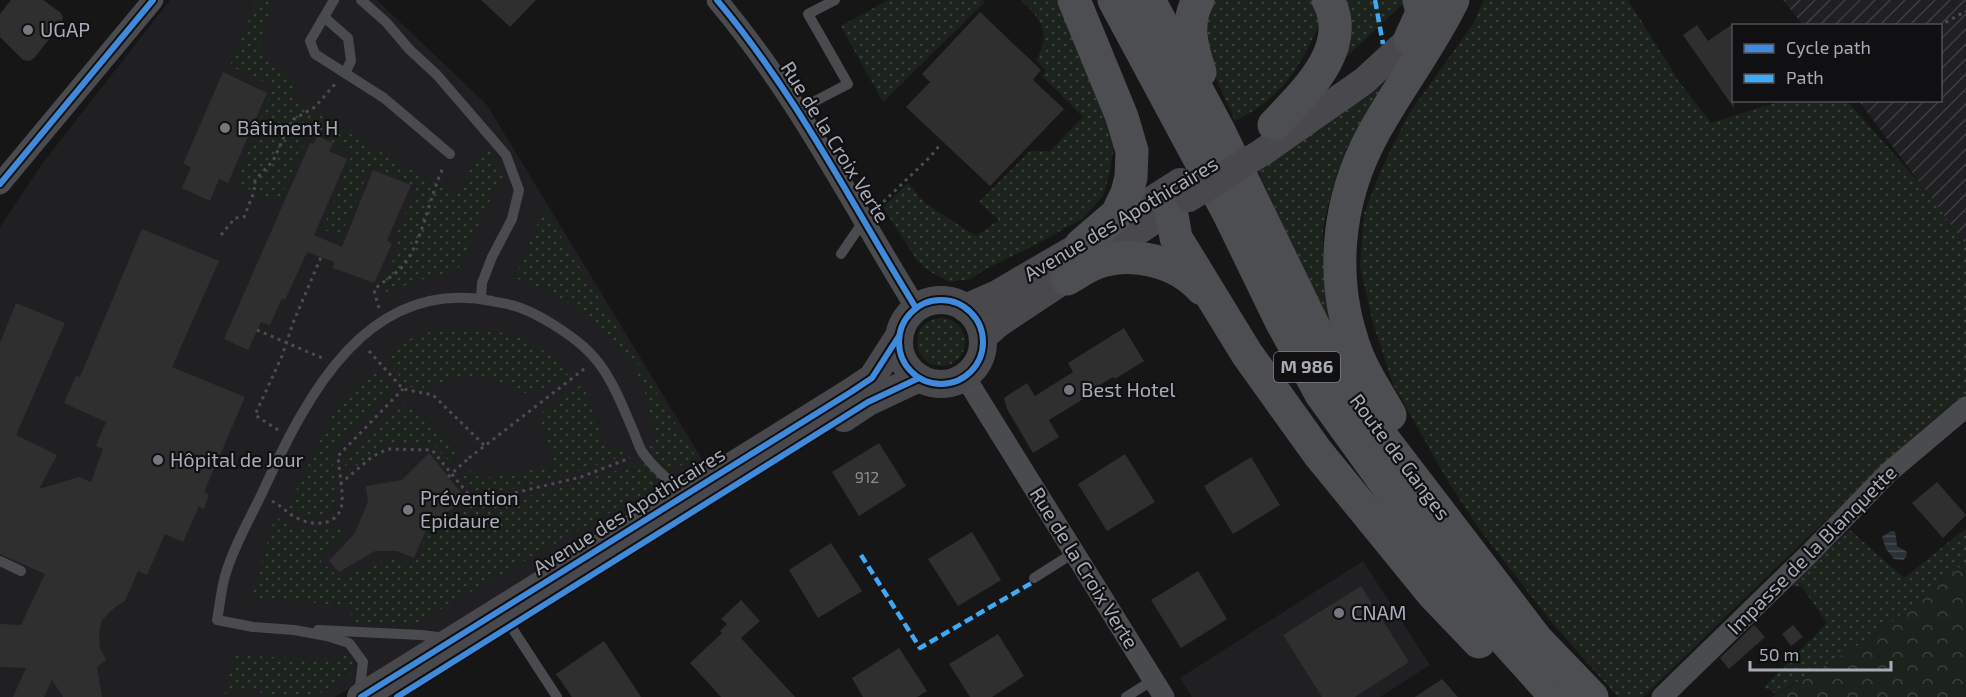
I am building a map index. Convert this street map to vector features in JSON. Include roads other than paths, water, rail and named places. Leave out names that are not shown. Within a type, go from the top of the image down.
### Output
[{"type":"main road","points":[[1074,0],[1122,117],[1132,151],[1131,177],[1127,194],[1118,214],[1081,245]]},
{"type":"main road","name":"Route de Ganges","points":[[1114,0],[1229,214],[1281,321],[1321,394],[1474,606],[1557,697]]},
{"type":"main road","name":"Route de Ganges","points":[[1149,0],[1218,129],[1331,362],[1385,441],[1537,640],[1592,697]]},
{"type":"main road","name":"M 986","points":[[1198,0],[1193,8],[1190,33],[1218,129]]},
{"type":"main road","points":[[1263,139],[1305,93],[1326,64],[1335,36],[1333,10],[1328,0]]},
{"type":"main road","points":[[1446,519],[1358,356],[1346,320],[1340,281],[1339,242],[1354,176],[1373,135],[1453,0]]},
{"type":"main road","points":[[1410,39],[1426,1]]},
{"type":"main road","name":"Avenue des Apothicaires","points":[[983,337],[999,322],[1067,279],[1181,195],[1263,139],[1379,48],[1426,1]]},
{"type":"main road","name":"Avenue des Apothicaires","points":[[1263,139],[1364,81],[1410,39]]},
{"type":"main road","points":[[1181,195],[1176,238],[1215,303]]},
{"type":"main road","name":"Avenue des Apothicaires","points":[[966,308],[997,294],[1081,245],[1181,195]]},
{"type":"main road","points":[[1067,279],[1097,263],[1130,257],[1163,263],[1193,279],[1215,303]]},
{"type":"main road","points":[[899,336],[902,360],[909,370],[930,383],[942,385],[954,383],[965,378],[974,370],[980,360],[983,337],[974,315],[966,308],[946,300],[935,300],[916,308]]},
{"type":"main road","name":"M 986","points":[[1215,303],[1247,354],[1318,453],[1433,594],[1530,697]]},
{"type":"main road","name":"Avenue des Apothicaires","points":[[361,697],[872,378],[899,336],[908,316],[916,308]]},
{"type":"main road","name":"Avenue des Apothicaires","points":[[397,697],[868,402],[919,378]]},
{"type":"street","points":[[0,184],[153,0]]},
{"type":"street","name":"Rue de la Croix Verte","points":[[717,0],[751,40],[798,110],[916,308]]},
{"type":"street","name":"Rue de la Croix Verte","points":[[965,378],[1159,689]]},
{"type":"street","name":"Impasse de la Blanquette","points":[[1662,697],[1810,553],[1888,472],[1966,407]]},
{"type":"lane","points":[[334,0],[310,41],[315,54],[384,98],[450,154]]},
{"type":"lane","points":[[361,0],[386,22],[409,49],[437,75],[506,155],[519,190],[512,219],[492,257],[482,283],[481,299]]},
{"type":"lane","points":[[798,110],[848,84],[808,14],[835,0]]},
{"type":"lane","points":[[324,17],[348,38],[351,61],[345,73]]},
{"type":"lane","points":[[841,254],[865,219]]},
{"type":"lane","points":[[453,639],[336,629],[294,630],[253,627],[217,620],[225,575],[242,533],[288,436],[334,363],[358,339],[382,321],[418,304],[459,297],[518,307],[544,320],[585,348],[604,370],[621,401],[643,453],[685,495]]},
{"type":"lane","points":[[1034,578],[1075,552]]},
{"type":"lane","points":[[0,561],[21,571]]},
{"type":"lane","points":[[510,625],[556,697]]},
{"type":"lane","points":[[294,630],[349,643],[363,662],[360,686],[350,697]]},
{"type":"lane","points":[[1126,697],[1159,689]]},
{"type":"place","name":"UGAP","points":[[28,30]]},
{"type":"place","name":"Bâtiment H","points":[[225,128]]},
{"type":"place","name":"Best Hotel","points":[[1069,390]]},
{"type":"place","name":"Hôpital de Jour","points":[[158,460]]},
{"type":"place","name":"Prévention Epidaure","points":[[408,510]]},
{"type":"place","name":"CNAM","points":[[1339,613]]}]
